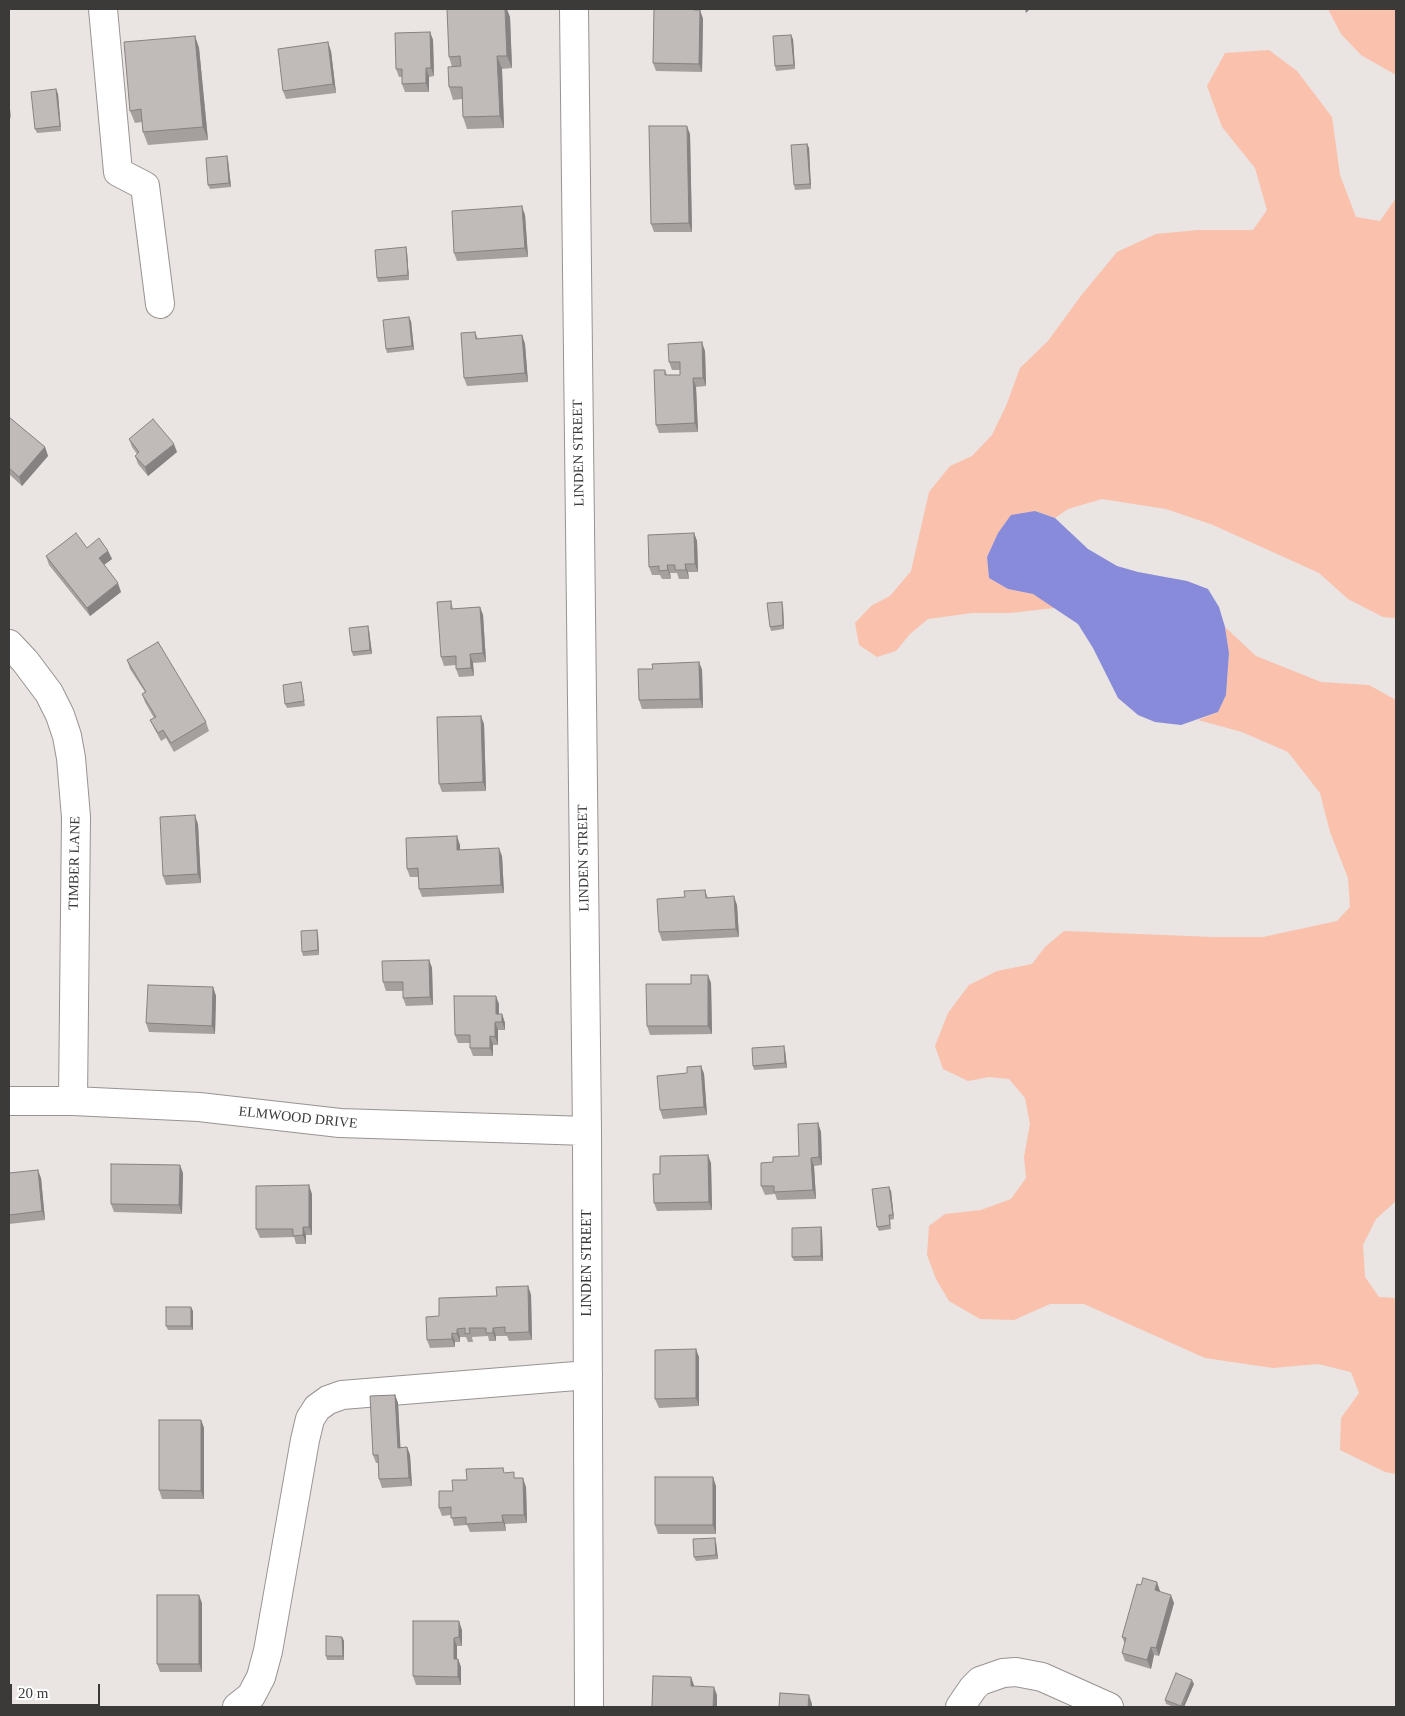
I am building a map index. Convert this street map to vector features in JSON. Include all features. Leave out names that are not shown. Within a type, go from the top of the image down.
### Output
[{"type":"street","points":[[103,9],[118,172],[145,186],[160,304]]},
{"type":"street","name":"LINDEN STREET","points":[[574,9],[587,1131],[589,1707]]},
{"type":"street","name":"TIMBER LANE","points":[[9,644],[25,661],[49,693],[60,715],[67,736],[71,758],[76,817],[73,1101]]},
{"type":"street","name":"ELMWOOD DRIVE","points":[[9,1101],[73,1101],[199,1107],[340,1123],[587,1131]]},
{"type":"street","points":[[238,1707],[250,1696],[258,1684],[268,1651],[305,1440],[310,1419],[317,1408],[328,1400],[342,1394],[588,1375]]},
{"type":"street","points":[[960,1707],[980,1681],[1003,1673],[1016,1672],[1042,1677],[1109,1707]]},
{"type":"shaded area","points":[[1328,9],[1396,9],[1396,75],[1361,55],[1341,34]]},
{"type":"shaded area","points":[[1269,50],[1297,71],[1332,117],[1340,175],[1356,217],[1380,221],[1396,198],[1396,618],[1383,617],[1348,599],[1319,573],[1213,525],[1166,509],[1102,499],[1068,509],[1055,518],[1035,511],[998,533],[987,557],[989,578],[1008,589],[1033,594],[1055,608],[1010,613],[972,613],[928,619],[910,634],[896,651],[877,657],[859,645],[855,623],[871,606],[890,596],[911,571],[929,492],[950,466],[972,456],[992,435],[1006,406],[1020,368],[1048,341],[1080,297],[1117,252],[1156,234],[1198,230],[1253,230],[1267,210],[1255,168],[1222,127],[1207,86],[1225,53]]},
{"type":"shaded area","points":[[1225,627],[1256,656],[1321,682],[1369,685],[1396,700],[1396,1201],[1376,1219],[1363,1245],[1365,1277],[1379,1297],[1396,1298],[1396,1474],[1385,1472],[1340,1450],[1341,1418],[1359,1393],[1351,1372],[1318,1364],[1273,1368],[1205,1358],[1084,1304],[1050,1304],[1014,1320],[980,1319],[949,1301],[936,1279],[927,1255],[929,1226],[945,1214],[981,1210],[1011,1199],[1026,1178],[1024,1157],[1030,1124],[1025,1098],[1009,1079],[989,1077],[968,1081],[943,1069],[935,1046],[948,1013],[969,985],[997,971],[1032,964],[1045,947],[1064,931],[1213,937],[1263,937],[1337,921],[1350,907],[1348,878],[1330,832],[1320,793],[1288,752],[1242,732],[1198,720],[1218,712],[1226,695],[1229,653]]},
{"type":"water","points":[[1035,511],[1055,518],[1088,549],[1117,566],[1187,581],[1208,589],[1219,607],[1225,627],[1229,653],[1226,695],[1218,712],[1181,725],[1155,722],[1138,715],[1118,698],[1093,648],[1078,624],[1033,594],[1008,589],[989,578],[987,557],[998,533],[1011,515]]},
{"type":"building","points":[[447,9],[505,9],[507,56],[497,56],[500,116],[463,117],[462,87],[449,87],[448,67],[461,66],[460,56],[449,57]]},
{"type":"building","points":[[654,9],[700,10],[699,64],[653,63]]},
{"type":"building","points":[[430,32],[431,68],[426,68],[426,83],[402,84],[402,69],[396,69],[395,33]]},
{"type":"building","points":[[791,35],[794,65],[775,66],[773,36]]},
{"type":"building","points":[[195,36],[203,127],[143,132],[141,109],[130,111],[124,42]]},
{"type":"building","points":[[328,42],[333,84],[283,91],[278,49]]},
{"type":"building","points":[[56,89],[60,126],[35,129],[31,92]]},
{"type":"building","points":[[649,126],[687,126],[689,223],[651,224]]},
{"type":"building","points":[[807,144],[810,184],[794,185],[791,145]]},
{"type":"building","points":[[227,156],[229,183],[208,185],[206,158]]},
{"type":"building","points":[[522,206],[525,248],[454,253],[452,211]]},
{"type":"building","points":[[406,247],[408,275],[377,278],[375,250]]},
{"type":"building","points":[[409,317],[412,346],[386,349],[383,320]]},
{"type":"building","points":[[475,332],[476,339],[522,335],[525,373],[464,378],[461,333]]},
{"type":"building","points":[[702,342],[703,378],[693,378],[695,423],[656,425],[654,370],[665,370],[665,375],[680,375],[680,362],[669,362],[668,344]]},
{"type":"building","points":[[9,417],[45,447],[19,477],[9,468]]},
{"type":"building","points":[[153,419],[174,444],[145,467],[135,456],[139,452],[129,439]]},
{"type":"building","points":[[76,533],[87,548],[99,538],[108,551],[99,558],[118,583],[87,608],[46,556]]},
{"type":"building","points":[[694,533],[695,564],[685,564],[686,570],[675,570],[675,565],[667,565],[668,570],[659,571],[659,566],[649,567],[648,535]]},
{"type":"building","points":[[451,601],[451,609],[480,607],[483,653],[470,654],[471,668],[456,669],[456,656],[441,657],[437,602]]},
{"type":"building","points":[[782,602],[783,625],[770,627],[767,603]]},
{"type":"building","points":[[368,626],[370,650],[352,652],[349,628]]},
{"type":"building","points":[[158,642],[206,722],[171,743],[163,730],[158,733],[150,720],[156,717],[142,694],[146,692],[127,660]]},
{"type":"building","points":[[699,662],[700,699],[639,700],[638,669],[653,669],[652,664]]},
{"type":"building","points":[[301,682],[304,701],[285,704],[283,685]]},
{"type":"building","points":[[481,716],[483,782],[439,784],[437,717]]},
{"type":"building","points":[[195,815],[198,874],[163,876],[160,817]]},
{"type":"building","points":[[457,836],[457,850],[499,848],[501,885],[419,889],[418,868],[407,869],[406,838]]},
{"type":"building","points":[[705,890],[706,898],[734,896],[736,929],[659,932],[657,899],[685,897],[684,891]]},
{"type":"building","points":[[317,930],[318,950],[302,952],[301,931]]},
{"type":"building","points":[[429,960],[430,997],[403,998],[403,982],[383,982],[382,961]]},
{"type":"building","points":[[691,975],[708,975],[708,1026],[647,1026],[646,984],[691,984]]},
{"type":"building","points":[[148,985],[213,987],[212,1026],[146,1023]]},
{"type":"building","points":[[454,996],[496,996],[496,1014],[502,1014],[502,1022],[495,1022],[495,1037],[490,1036],[490,1048],[470,1048],[470,1035],[455,1035]]},
{"type":"building","points":[[784,1046],[785,1063],[753,1066],[752,1048]]},
{"type":"building","points":[[701,1066],[704,1107],[660,1110],[657,1076],[687,1073],[687,1067]]},
{"type":"building","points":[[818,1123],[819,1157],[811,1158],[813,1190],[774,1192],[774,1186],[761,1186],[761,1163],[773,1162],[773,1157],[799,1156],[798,1124]]},
{"type":"building","points":[[708,1155],[709,1202],[654,1203],[653,1174],[660,1174],[660,1156]]},
{"type":"building","points":[[111,1164],[180,1165],[179,1205],[111,1204]]},
{"type":"building","points":[[38,1170],[42,1211],[9,1215],[9,1173]]},
{"type":"building","points":[[309,1185],[309,1227],[303,1227],[303,1235],[293,1236],[293,1229],[256,1229],[256,1186]]},
{"type":"building","points":[[889,1187],[893,1215],[889,1215],[890,1225],[877,1227],[872,1189]]},
{"type":"building","points":[[821,1227],[821,1256],[792,1257],[792,1228]]},
{"type":"building","points":[[528,1286],[529,1332],[505,1333],[505,1327],[493,1328],[493,1333],[486,1333],[486,1328],[469,1328],[470,1333],[465,1334],[465,1328],[457,1329],[457,1334],[452,1333],[452,1339],[427,1340],[426,1317],[439,1316],[439,1298],[497,1296],[496,1287]]},
{"type":"building","points":[[166,1307],[191,1307],[191,1326],[166,1326]]},
{"type":"building","points":[[696,1349],[696,1398],[655,1399],[655,1350]]},
{"type":"building","points":[[395,1395],[398,1448],[407,1447],[409,1478],[379,1479],[378,1455],[373,1455],[370,1396]]},
{"type":"building","points":[[159,1420],[201,1420],[201,1491],[159,1490]]},
{"type":"building","points":[[503,1468],[504,1473],[514,1472],[514,1478],[523,1478],[524,1515],[502,1515],[503,1522],[466,1524],[466,1517],[451,1518],[451,1507],[439,1508],[439,1491],[453,1491],[452,1480],[467,1480],[466,1469]]},
{"type":"building","points":[[655,1477],[713,1477],[713,1525],[655,1525]]},
{"type":"building","points":[[715,1538],[716,1555],[694,1557],[693,1539]]},
{"type":"building","points":[[1143,1578],[1157,1582],[1155,1590],[1171,1595],[1156,1648],[1151,1647],[1147,1660],[1122,1653],[1126,1638],[1122,1637],[1137,1584],[1141,1585]]},
{"type":"building","points":[[157,1595],[199,1595],[199,1664],[157,1664]]},
{"type":"building","points":[[413,1621],[459,1621],[459,1637],[454,1638],[454,1659],[458,1659],[458,1677],[413,1676]]},
{"type":"building","points":[[326,1636],[342,1637],[343,1656],[326,1656]]},
{"type":"building","points":[[1176,1673],[1192,1680],[1181,1706],[1165,1700]]},
{"type":"building","points":[[653,1676],[691,1677],[691,1686],[714,1687],[713,1707],[652,1707]]},
{"type":"building","points":[[780,1693],[809,1695],[808,1707],[779,1707]]}]
